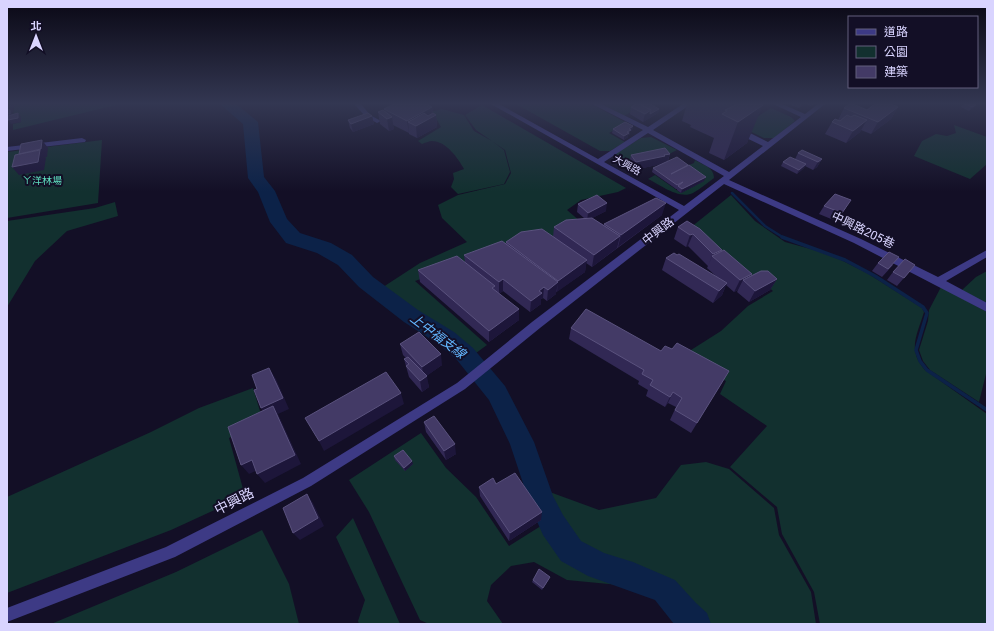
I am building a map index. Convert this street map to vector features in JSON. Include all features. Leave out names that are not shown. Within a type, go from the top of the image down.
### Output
[{"type":"street","name":"大興路","points":[[549,133],[685,210]]},
{"type":"street","points":[[600,161],[643,133]]},
{"type":"street","name":"中興路205巷","points":[[654,133],[727,178],[939,281],[987,308]]},
{"type":"street","points":[[743,133],[769,146]]},
{"type":"street","name":"中興路","points":[[7,615],[170,552],[307,482],[461,386],[784,133]]},
{"type":"street","points":[[7,149],[82,140]]},
{"type":"street","points":[[939,281],[987,252]]},
{"type":"green space","points":[[430,133],[478,133],[504,150],[510,172],[504,184],[458,194],[451,187],[454,179],[453,173],[464,169],[458,160],[447,147],[442,144],[432,141],[422,144],[418,141]]},
{"type":"green space","points":[[481,133],[531,133],[626,188],[618,192],[581,200],[567,210],[588,228],[503,250],[415,281],[487,345],[476,353],[470,346],[398,302],[380,289],[420,263],[467,242],[442,218],[438,205],[458,195],[505,184],[511,173],[505,150]]},
{"type":"green space","points":[[569,133],[610,133],[625,142],[610,151],[600,151]]},
{"type":"green space","points":[[754,133],[780,133],[774,138],[764,138]]},
{"type":"green space","points":[[955,133],[977,133],[987,137],[987,164],[970,179],[914,156],[922,141],[936,134],[947,136]]},
{"type":"green space","points":[[651,137],[677,150],[667,155],[628,163],[634,170],[615,160],[613,155],[641,138]]},
{"type":"green space","name":"ㄚ洋林場","points":[[102,140],[98,203],[7,218],[7,152]]},
{"type":"green space","points":[[695,160],[710,169],[714,174],[714,178],[693,193],[687,195],[676,193],[648,179],[655,175],[681,193],[704,181],[681,161],[689,165],[694,163]]},
{"type":"green space","points":[[731,195],[755,221],[785,242],[818,251],[841,260],[867,273],[922,308],[924,312],[915,342],[916,355],[920,362],[925,370],[987,414],[987,624],[820,624],[814,592],[782,534],[777,507],[730,467],[767,426],[720,394],[726,381],[680,357],[721,331],[748,306],[773,291],[760,280],[748,283],[685,232]]},
{"type":"green space","points":[[115,202],[118,216],[67,231],[35,261],[7,307],[7,221],[95,208]]},
{"type":"green space","points":[[987,271],[987,304],[962,290],[976,277]]},
{"type":"green space","points":[[941,287],[987,312],[987,370],[979,402],[930,370],[923,361],[919,350],[928,321],[929,310]]},
{"type":"green space","points":[[253,388],[263,421],[229,438],[245,496],[171,530],[7,593],[7,497],[151,432],[199,408]]},
{"type":"green space","points":[[421,433],[446,468],[476,497],[509,546],[544,524],[566,554],[585,568],[663,594],[656,596],[619,585],[567,580],[534,562],[511,566],[491,585],[487,601],[503,624],[429,624],[420,620],[369,512],[349,480]]},
{"type":"green space","points":[[706,462],[729,469],[774,508],[779,535],[811,592],[816,624],[709,624],[670,583],[601,557],[574,545],[558,521],[547,491],[599,510],[656,498],[681,465]]},
{"type":"green space","points":[[353,518],[400,624],[359,624],[358,621],[365,600],[336,537]]},
{"type":"green space","points":[[262,530],[289,584],[299,624],[51,624],[176,572]]},
{"type":"building","points":[[620,133],[628,133],[624,136]]},
{"type":"building","points":[[42,140],[41,149],[19,154],[21,144]]},
{"type":"building","points":[[665,148],[670,154],[636,162],[631,155]]},
{"type":"building","points":[[40,150],[38,162],[12,167],[15,155]]},
{"type":"building","points":[[802,150],[822,159],[818,162],[798,153]]},
{"type":"building","points":[[677,157],[688,165],[671,174],[689,165],[706,177],[682,189],[678,186],[683,182],[677,185],[653,168]]},
{"type":"building","points":[[790,157],[806,164],[799,170],[783,162]]},
{"type":"building","points":[[835,194],[851,200],[842,213],[824,206]]},
{"type":"building","points":[[597,195],[607,203],[588,213],[578,204]]},
{"type":"building","points":[[656,198],[666,203],[621,235],[604,224]]},
{"type":"building","points":[[592,218],[620,236],[594,255],[554,227],[566,220]]},
{"type":"building","points":[[687,221],[700,229],[722,250],[713,254],[693,234],[690,235],[678,227]]},
{"type":"building","points":[[542,229],[587,260],[558,281],[506,242],[521,232]]},
{"type":"building","points":[[502,241],[558,282],[548,290],[544,287],[539,291],[542,293],[531,301],[503,279],[499,282],[464,255]]},
{"type":"building","points":[[724,250],[752,274],[740,280],[712,256]]},
{"type":"building","points":[[889,252],[899,257],[888,269],[878,263]]},
{"type":"building","points":[[674,253],[677,255],[679,254],[727,283],[719,291],[666,258]]},
{"type":"building","points":[[457,256],[495,286],[492,288],[519,309],[489,331],[418,270]]},
{"type":"building","points":[[905,259],[915,265],[904,278],[893,272]]},
{"type":"building","points":[[761,271],[768,271],[777,279],[755,291],[743,280]]},
{"type":"building","points":[[586,309],[661,351],[665,346],[672,349],[677,343],[729,371],[697,423],[675,410],[682,398],[673,392],[670,397],[650,385],[653,380],[642,374],[644,370],[571,328]]},
{"type":"building","points":[[419,332],[441,354],[422,367],[400,344]]},
{"type":"building","points":[[408,357],[427,376],[420,381],[406,366],[409,364],[404,359]]},
{"type":"building","points":[[269,368],[283,398],[261,408],[254,390],[257,389],[252,375]]},
{"type":"building","points":[[386,372],[401,393],[319,441],[305,418]]},
{"type":"building","points":[[273,406],[295,455],[257,474],[252,460],[241,465],[228,427]]},
{"type":"building","points":[[434,416],[455,444],[444,451],[424,422]]},
{"type":"building","points":[[403,450],[412,461],[404,468],[394,456]]},
{"type":"building","points":[[515,473],[542,512],[510,533],[479,487],[493,478],[496,484]]},
{"type":"building","points":[[307,494],[318,518],[293,533],[283,508]]},
{"type":"building","points":[[539,569],[550,577],[543,588],[533,580]]},
{"type":"waterway","name":"上中福支線","points":[[251,133],[256,178],[266,191],[279,222],[293,238],[324,248],[345,260],[366,282],[411,316],[446,338],[465,354],[497,393],[522,442],[541,501],[553,525],[571,551],[598,566],[633,577],[665,590],[685,614],[696,624]]},
{"type":"waterway","points":[[732,193],[765,226],[783,237]]},
{"type":"waterway","points":[[783,237],[845,260],[875,276],[923,307],[927,313],[916,350],[920,361],[927,370],[987,410]]}]
